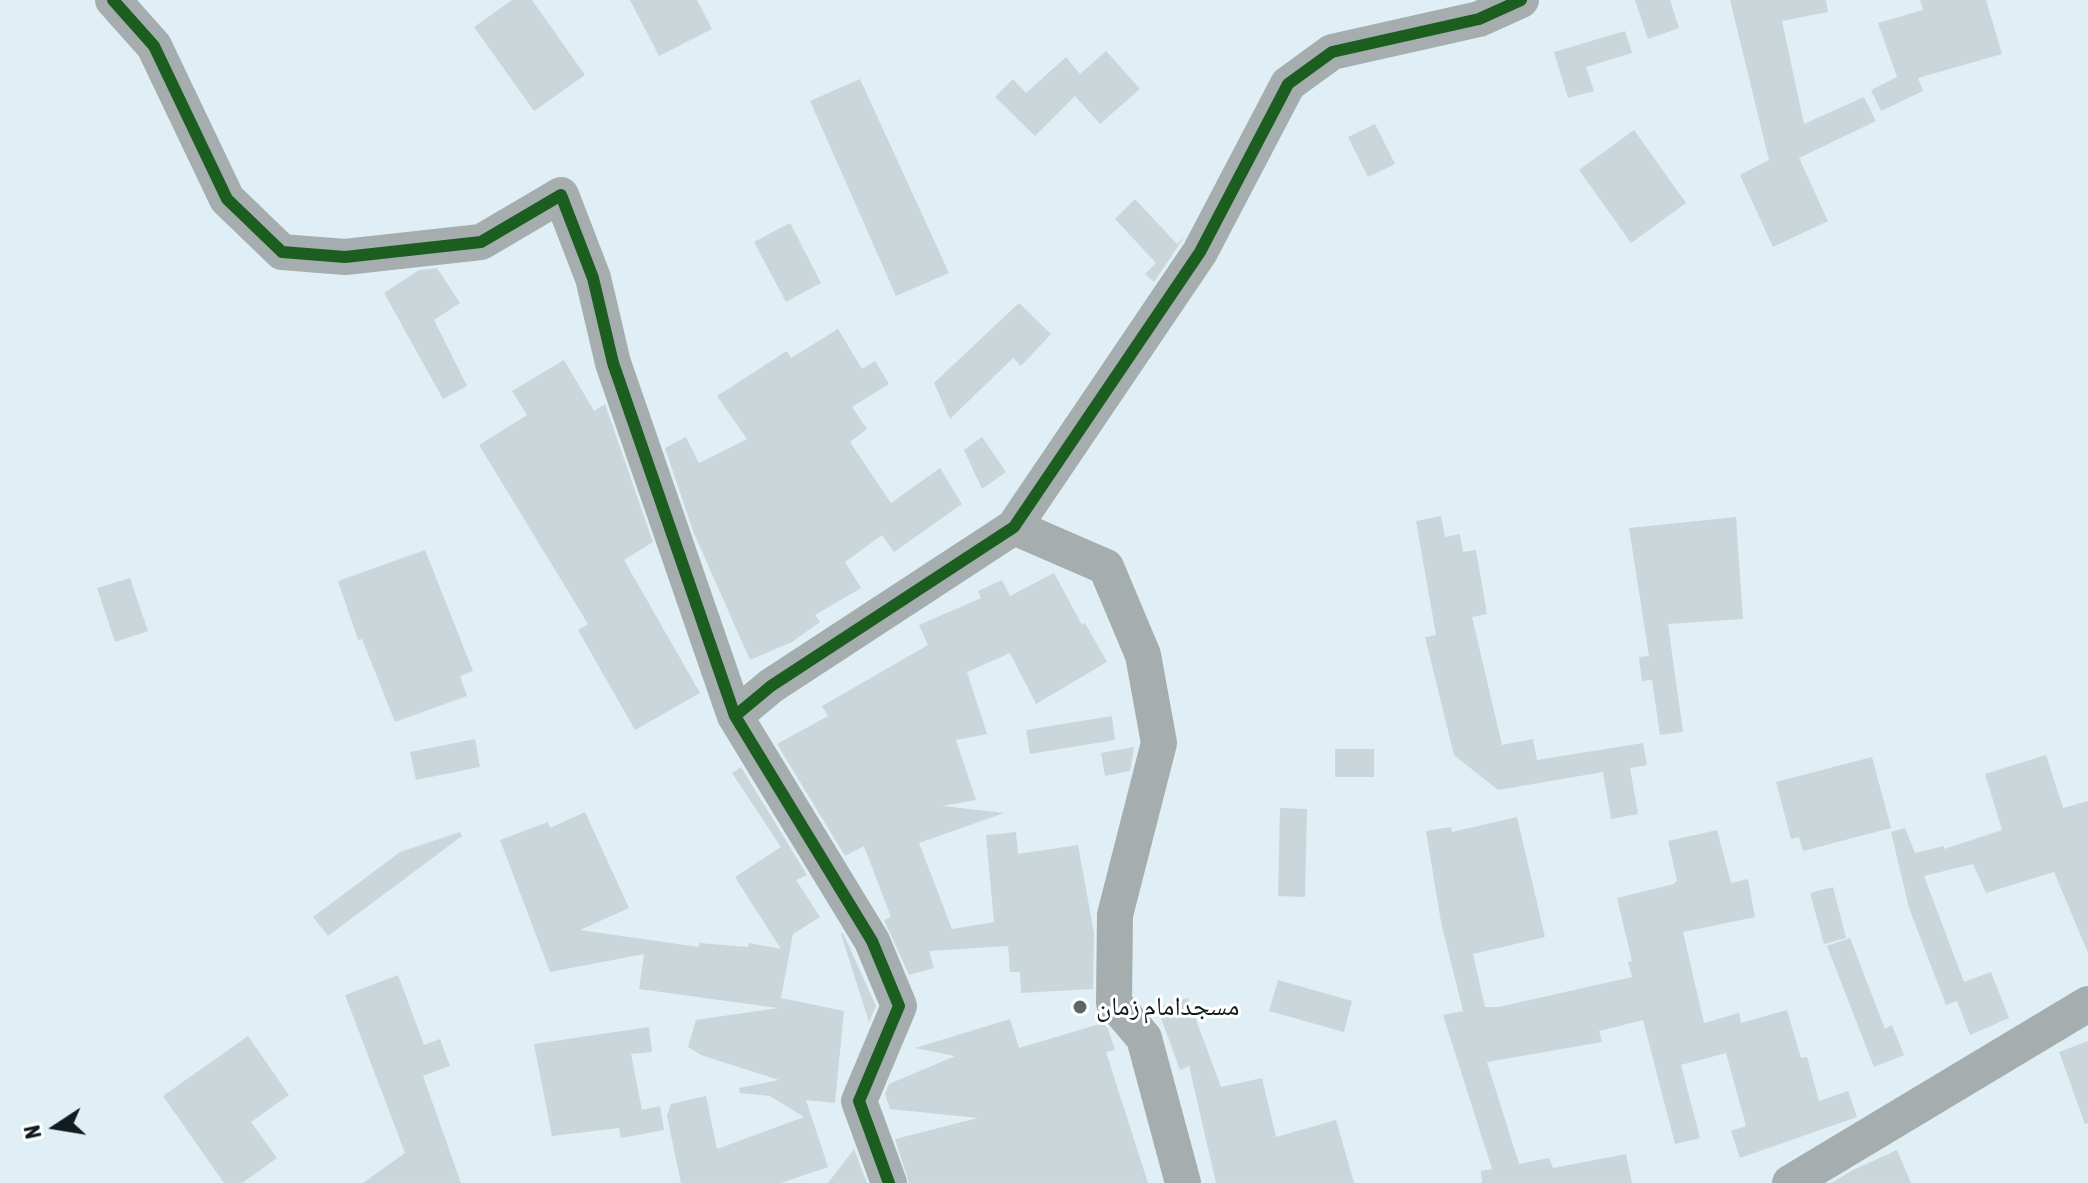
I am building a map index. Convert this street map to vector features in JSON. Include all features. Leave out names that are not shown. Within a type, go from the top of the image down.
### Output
[{"type":"street","points":[[113,0],[154,46],[227,199],[282,252],[345,257],[481,242],[561,195],[593,278],[613,363],[735,716],[872,941],[899,1006],[859,1101],[889,1183]]},
{"type":"street","points":[[735,716],[771,686],[1014,527],[1200,252],[1288,84],[1332,52],[1479,19],[1521,0]]},
{"type":"street","points":[[1014,527],[1106,567],[1143,655],[1159,743],[1115,915],[1112,979],[1114,1003],[1144,1038],[1183,1183]]},
{"type":"street","points":[[1790,1183],[2088,1004]]},
{"type":"building","points":[[512,0],[532,0],[585,75],[534,111],[474,27]]},
{"type":"building","points":[[630,0],[697,0],[712,29],[659,56]]},
{"type":"building","points":[[1635,0],[1670,0],[1679,28],[1648,39]]},
{"type":"building","points":[[1730,0],[1826,0],[1828,12],[1782,21],[1804,124],[1864,97],[1876,121],[1799,158],[1828,221],[1773,247],[1740,175],[1769,160]]},
{"type":"building","points":[[1920,0],[1986,0],[2002,54],[1918,78],[1923,91],[1881,111],[1871,90],[1897,77],[1878,23],[1923,10]]},
{"type":"building","points":[[1625,31],[1632,53],[1586,67],[1594,91],[1568,98],[1554,52]]},
{"type":"building","points":[[1106,51],[1140,89],[1100,124],[1075,96],[1035,136],[995,97],[1013,79],[1026,93],[1066,57],[1080,74]]},
{"type":"building","points":[[860,79],[949,273],[896,296],[810,101]]},
{"type":"building","points":[[1375,124],[1395,164],[1368,177],[1348,137]]},
{"type":"building","points":[[1634,130],[1686,203],[1631,243],[1579,170]]},
{"type":"building","points":[[1135,199],[1177,244],[1185,236],[1154,282],[1145,274],[1156,263],[1115,219]]},
{"type":"building","points":[[790,223],[821,283],[786,302],[754,242]]},
{"type":"building","points":[[437,268],[460,303],[434,320],[467,386],[443,399],[384,293],[419,270]]},
{"type":"building","points":[[1019,303],[1051,334],[1021,366],[1013,358],[950,419],[934,383]]},
{"type":"building","points":[[838,329],[862,369],[875,361],[889,384],[852,407],[867,429],[850,442],[891,503],[940,468],[962,504],[894,552],[882,535],[845,562],[861,588],[815,615],[820,622],[792,642],[750,660],[693,531],[665,448],[686,437],[699,463],[747,439],[717,396],[787,351],[791,358]]},
{"type":"building","points":[[564,360],[594,411],[605,404],[653,542],[624,560],[700,693],[635,730],[578,630],[588,624],[479,445],[527,415],[512,391]]},
{"type":"building","points":[[982,437],[1006,472],[982,489],[964,450]]},
{"type":"building","points":[[1441,516],[1445,537],[1460,534],[1463,552],[1476,550],[1487,614],[1472,617],[1502,745],[1533,739],[1537,760],[1643,743],[1647,765],[1630,768],[1638,814],[1611,819],[1603,772],[1498,790],[1454,755],[1425,637],[1436,635],[1416,521]]},
{"type":"building","points":[[1736,517],[1743,619],[1668,624],[1683,732],[1660,735],[1652,680],[1642,681],[1639,657],[1649,656],[1629,528]]},
{"type":"building","points":[[425,550],[473,671],[460,676],[467,696],[395,722],[362,639],[358,640],[338,581]]},
{"type":"building","points":[[1054,573],[1082,625],[1085,623],[1107,662],[1036,704],[1010,653],[967,672],[987,734],[956,740],[976,800],[942,806],[1004,813],[919,843],[952,929],[994,922],[986,835],[1016,832],[1018,854],[1078,845],[1094,933],[1093,989],[1021,993],[1020,972],[1010,972],[1008,946],[929,951],[934,968],[909,975],[884,920],[891,917],[864,846],[845,856],[777,744],[828,716],[822,706],[928,645],[919,625],[981,598],[978,591],[1002,580],[1010,596]]},
{"type":"building","points":[[130,578],[148,631],[115,642],[97,588]]},
{"type":"building","points":[[1112,716],[1115,740],[1030,754],[1026,730]]},
{"type":"building","points":[[475,739],[480,767],[416,780],[410,752]]},
{"type":"building","points":[[1134,747],[1130,771],[1105,776],[1101,753]]},
{"type":"building","points":[[1335,749],[1374,749],[1374,777],[1335,777]]},
{"type":"building","points":[[2046,755],[2063,808],[2088,801],[2088,953],[2054,872],[1986,893],[1973,864],[1924,876],[1964,982],[1991,972],[2009,1018],[1970,1035],[1957,1001],[1946,1005],[1909,908],[1891,832],[1905,828],[1915,853],[1944,846],[1944,849],[2002,830],[1985,774]]},
{"type":"building","points":[[1872,757],[1891,828],[1803,851],[1799,837],[1791,839],[1776,782]]},
{"type":"building","points":[[741,767],[807,875],[796,880],[820,917],[793,934],[781,998],[844,1011],[835,1103],[806,1100],[828,1167],[781,1183],[681,1183],[667,1116],[671,1104],[706,1096],[717,1149],[804,1117],[770,1096],[740,1093],[739,1088],[779,1080],[701,1055],[688,1047],[696,1020],[778,1008],[639,989],[644,954],[550,972],[500,840],[548,822],[550,828],[585,812],[629,908],[580,930],[699,947],[699,943],[748,947],[749,943],[781,949],[735,877],[781,847],[732,773]]},
{"type":"building","points":[[1280,808],[1307,809],[1305,897],[1278,896]]},
{"type":"building","points":[[1517,817],[1545,937],[1473,954],[1485,1007],[1498,1007],[1632,977],[1628,962],[1632,961],[1617,898],[1674,884],[1677,880],[1668,841],[1717,830],[1731,883],[1748,879],[1755,917],[1683,932],[1704,1023],[1739,1013],[1741,1023],[1787,1010],[1801,1058],[1807,1057],[1819,1101],[1848,1091],[1857,1117],[1740,1158],[1731,1131],[1746,1126],[1726,1053],[1681,1065],[1700,1138],[1675,1144],[1643,1020],[1599,1031],[1602,1042],[1487,1062],[1519,1164],[1549,1158],[1553,1168],[1626,1154],[1632,1183],[1482,1183],[1481,1171],[1492,1169],[1443,1015],[1463,1011],[1441,922],[1426,831],[1451,827],[1452,832]]},
{"type":"building","points":[[460,832],[462,836],[328,936],[313,917],[400,852]]},
{"type":"building","points":[[1833,887],[1846,938],[1824,944],[1810,893]]},
{"type":"building","points":[[841,934],[876,1006],[869,1022]]},
{"type":"building","points":[[1850,938],[1885,1029],[1892,1025],[1904,1055],[1874,1067],[1827,946]]},
{"type":"building","points":[[398,975],[424,1045],[440,1039],[450,1066],[423,1076],[461,1183],[363,1183],[405,1153],[345,995]]},
{"type":"building","points":[[1278,980],[1352,1001],[1344,1032],[1269,1011]]},
{"type":"building","points":[[1188,998],[1221,1087],[1262,1078],[1276,1137],[1336,1120],[1354,1183],[1216,1183],[1189,1066],[1180,1070],[1157,1007]]},
{"type":"building","points":[[1010,1019],[1019,1048],[1103,1023],[1115,1050],[1106,1052],[1148,1183],[909,1183],[895,1139],[978,1118],[890,1109],[885,1094],[889,1084],[955,1056],[915,1048]]},
{"type":"building","points":[[649,1027],[652,1052],[631,1054],[642,1110],[660,1106],[664,1130],[621,1138],[619,1128],[552,1136],[534,1044]]},
{"type":"building","points":[[248,1036],[289,1095],[251,1122],[277,1158],[242,1183],[224,1183],[163,1096]]},
{"type":"building","points":[[2088,1041],[2088,1123],[2085,1124],[2059,1052]]},
{"type":"building","points":[[854,1149],[867,1183],[828,1183]]},
{"type":"building","points":[[1897,1150],[1911,1183],[1831,1183],[1853,1170]]},
{"type":"cycle path","points":[[113,0],[154,46],[227,199],[282,252],[345,257],[481,242],[561,195],[593,278],[613,363],[735,716],[872,941],[899,1006],[859,1101],[889,1183]]},
{"type":"cycle path","points":[[735,716],[771,686],[1014,527],[1200,252],[1288,84],[1332,52],[1479,19],[1521,0]]},
{"type":"place","name":"مسجدامام زمان","points":[[1080,1007]]}]
